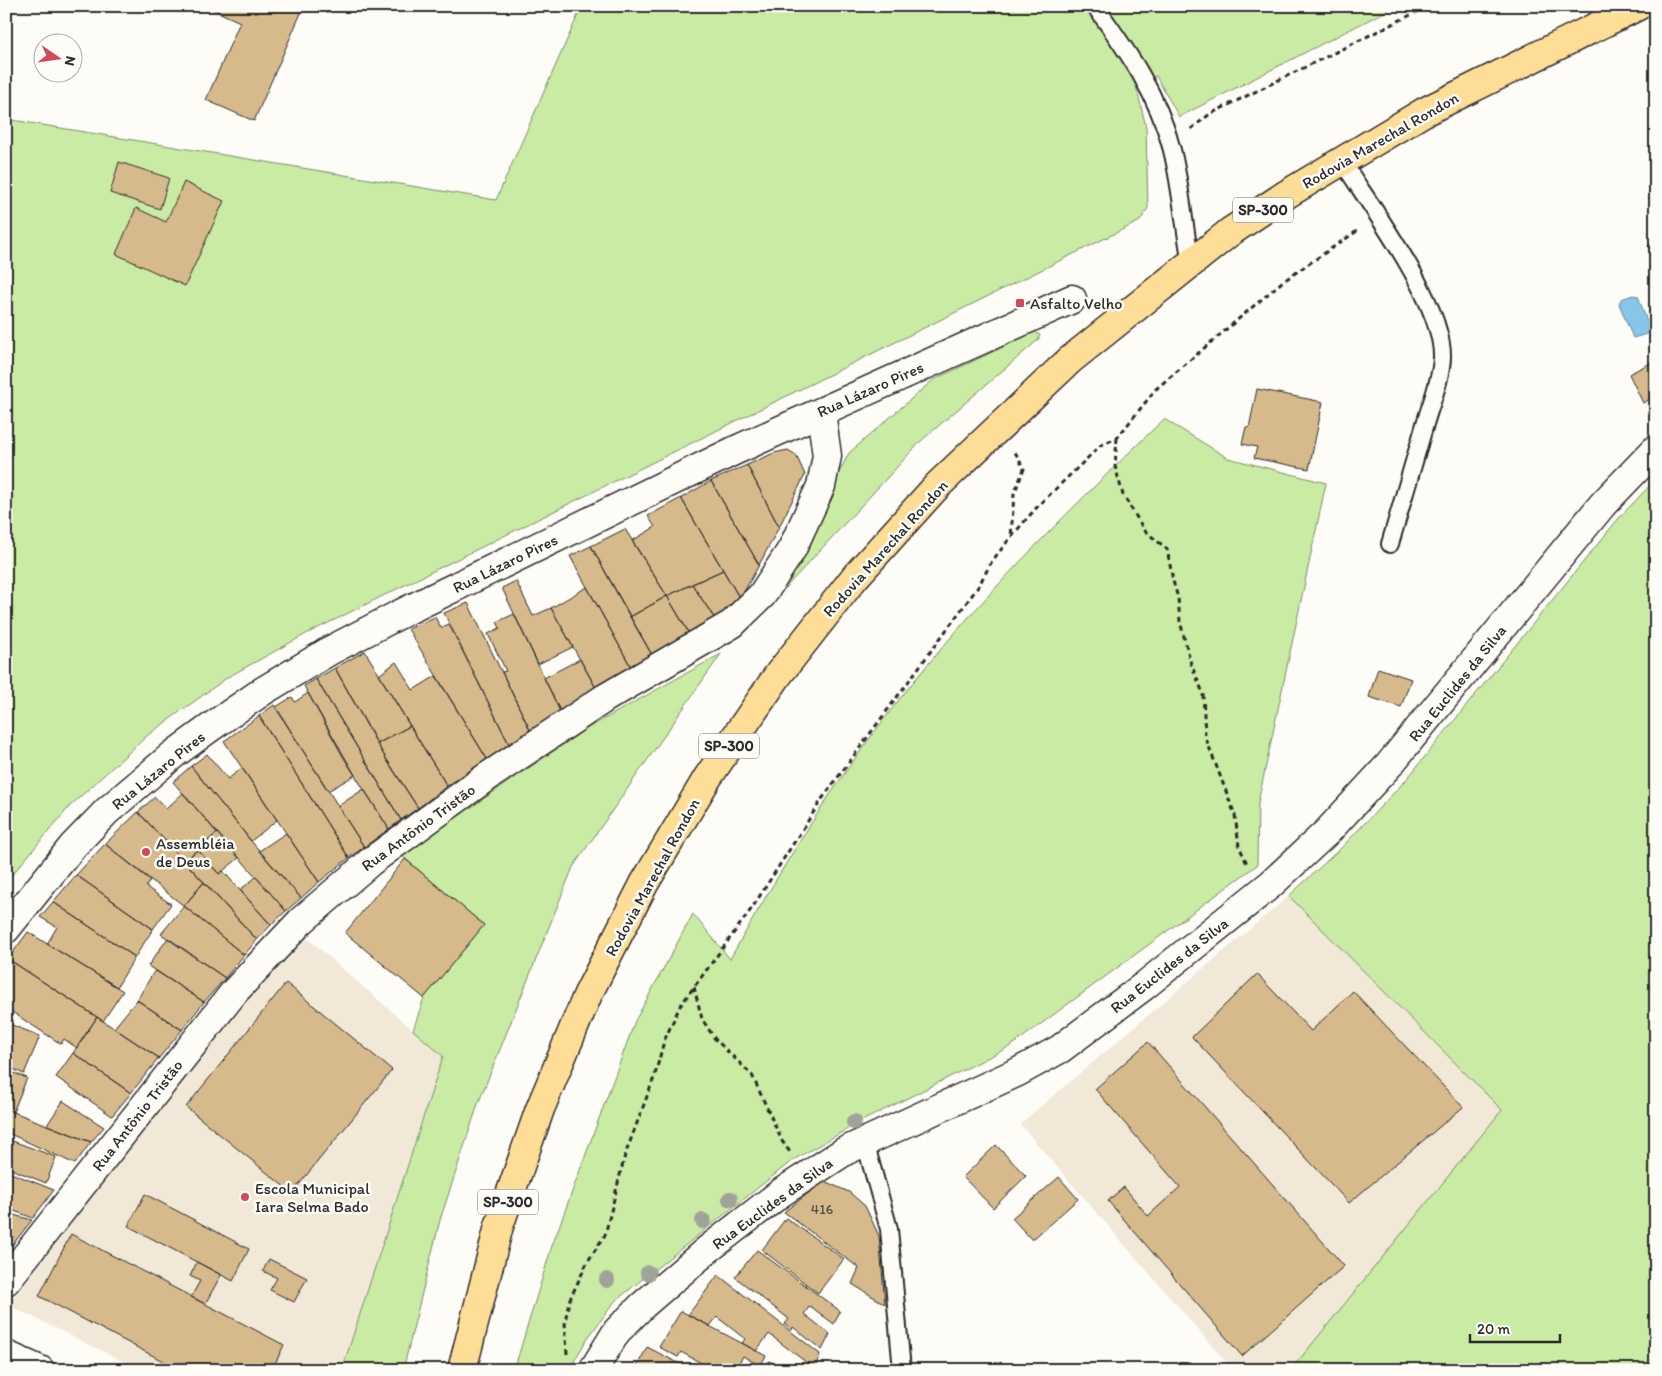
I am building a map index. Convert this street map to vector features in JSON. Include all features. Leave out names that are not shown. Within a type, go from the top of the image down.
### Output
[{"type":"main road","name":"Rodovia Marechal Rondon","points":[[462,1370],[500,1226],[540,1109],[588,994],[644,884],[708,777],[778,675],[855,577],[938,486],[1070,360],[1230,232],[1424,112],[1638,6]]},
{"type":"street","name":"Rua Lázaro Pires","points":[[6,929],[73,846],[107,811],[174,754],[263,691],[331,650],[402,612],[736,450],[1072,299]]},
{"type":"street","name":"Rua Antônio Tristão","points":[[6,1280],[235,991],[301,921],[370,862],[484,779],[605,698],[732,624],[762,595],[792,549],[821,486],[827,456],[820,412]]},
{"type":"street","name":"Rua Euclides da Silva","points":[[593,1370],[617,1331],[643,1305],[707,1250],[808,1174],[845,1151],[1018,1072],[1060,1049],[1144,986],[1252,900],[1328,831],[1390,766],[1603,504],[1656,449]]},
{"type":"street","points":[[6,1354],[40,1370]]},
{"type":"lane","points":[[1094,6],[1136,63],[1146,81],[1172,150],[1191,263]]},
{"type":"lane","points":[[1342,161],[1400,251],[1427,300],[1438,334],[1442,358],[1435,390],[1390,544]]},
{"type":"lane","points":[[865,1142],[888,1229],[902,1370]]},
{"type":"path","points":[[1172,150],[1192,128],[1210,114],[1428,6]]},
{"type":"path","points":[[567,1360],[565,1322],[569,1301],[588,1261],[605,1235],[625,1155],[655,1075],[664,1041],[680,1006],[752,908],[822,799],[978,587],[992,561],[1038,506],[1101,445],[1117,438],[1156,390],[1282,282],[1378,218]]},
{"type":"path","points":[[1000,426],[1024,469],[1014,494],[1010,538]]},
{"type":"path","points":[[1117,438],[1115,466],[1123,495],[1146,531],[1167,549],[1178,598],[1180,621],[1191,664],[1203,693],[1205,736],[1235,815],[1240,846],[1250,871],[1247,890],[1252,900]]},
{"type":"path","points":[[694,987],[702,1019],[716,1039],[752,1075],[782,1141],[808,1174]]},
{"type":"shaded area","points":[[1289,896],[1502,1110],[1291,1370],[1233,1370],[1020,1124]]},
{"type":"shaded area","name":"Escola Municipal Iara Selma Bado","points":[[307,938],[443,1056],[342,1370],[141,1370],[8,1305],[176,1089],[272,971]]},
{"type":"green space","points":[[582,6],[1396,6],[1179,117],[1156,76],[1136,86],[1146,127],[1148,208],[1140,221],[306,634],[228,677],[148,735],[70,806],[6,882],[6,119],[496,200]]},
{"type":"green space","points":[[1035,332],[1040,335],[1038,340],[921,441],[763,612],[776,595],[849,453],[933,380]]},
{"type":"green space","points":[[1164,419],[1228,458],[1326,483],[1258,803],[1257,865],[1011,1046],[858,1123],[793,1160],[615,1301],[587,1339],[569,1370],[514,1370],[552,1246],[635,1021],[693,914],[730,959],[812,821],[848,768],[900,698],[1009,574]]},
{"type":"green space","points":[[1656,479],[1656,1370],[1291,1370],[1502,1110],[1289,896],[1343,846],[1406,780],[1619,518]]},
{"type":"green space","points":[[721,654],[573,867],[478,1104],[440,1220],[403,1370],[342,1370],[443,1056],[413,1030],[424,998],[484,925],[401,855],[586,729]]},
{"type":"water","points":[[1633,295],[1638,296],[1650,330],[1647,334],[1633,338],[1619,304],[1621,299]]},
{"type":"building","points":[[205,6],[304,6],[254,121],[206,100],[240,22]]},
{"type":"building","points":[[119,162],[169,178],[160,209],[110,193]]},
{"type":"building","points":[[184,182],[224,201],[185,286],[116,254],[136,208],[166,222]]},
{"type":"building","points":[[1656,241],[1656,258],[1648,246]]},
{"type":"building","points":[[1656,360],[1656,396],[1643,403],[1629,374]]},
{"type":"building","points":[[1257,389],[1323,402],[1309,469],[1254,458],[1257,447],[1242,444],[1246,427],[1249,428]]},
{"type":"building","points":[[788,450],[796,455],[805,475],[779,527],[747,465],[774,453]]},
{"type":"building","points":[[747,465],[779,527],[759,565],[711,481]]},
{"type":"building","points":[[711,481],[759,565],[740,599],[681,498]]},
{"type":"building","points":[[681,498],[723,570],[667,596],[632,541],[655,527],[648,516]]},
{"type":"building","points":[[625,529],[667,596],[630,617],[591,546]]},
{"type":"building","points":[[591,546],[652,655],[631,667],[570,556]]},
{"type":"building","points":[[723,570],[740,599],[715,619],[692,584]]},
{"type":"building","points":[[516,581],[533,616],[551,608],[573,647],[538,664],[502,588]]},
{"type":"building","points":[[692,584],[715,619],[689,633],[667,596]]},
{"type":"building","points":[[587,587],[631,667],[596,688],[551,608]]},
{"type":"building","points":[[667,596],[689,633],[652,655],[630,617]]},
{"type":"building","points":[[468,603],[530,730],[509,744],[444,613]]},
{"type":"building","points":[[514,614],[560,711],[530,730],[502,672],[506,671],[488,634],[500,628],[497,622]]},
{"type":"building","points":[[435,617],[441,628],[449,624],[509,744],[487,759],[408,629]]},
{"type":"building","points":[[365,651],[410,726],[377,744],[335,668]]},
{"type":"building","points":[[580,659],[596,688],[560,711],[544,678]]},
{"type":"building","points":[[396,662],[413,690],[436,676],[487,759],[447,786],[379,675]]},
{"type":"building","points":[[335,668],[386,759],[418,808],[401,820],[316,679]]},
{"type":"building","points":[[1378,668],[1411,679],[1401,707],[1369,697]]},
{"type":"building","points":[[316,679],[401,820],[389,829],[344,758],[304,686]]},
{"type":"building","points":[[308,693],[355,775],[328,791],[276,707],[292,697],[295,702]]},
{"type":"building","points":[[274,705],[364,847],[349,858],[259,716]]},
{"type":"building","points":[[259,716],[349,858],[319,882],[224,741]]},
{"type":"building","points":[[410,726],[447,786],[418,808],[377,744]]},
{"type":"building","points":[[207,754],[228,779],[242,768],[277,820],[251,841],[191,766]]},
{"type":"building","points":[[191,766],[251,841],[301,898],[286,911],[173,782]]},
{"type":"building","points":[[364,789],[389,829],[364,847],[338,806]]},
{"type":"building","points":[[183,793],[217,833],[184,861],[138,812],[155,797],[166,809]]},
{"type":"building","name":"Assembléia de Deus","points":[[138,812],[204,882],[184,906],[105,844]]},
{"type":"building","points":[[217,833],[239,858],[219,874],[198,850]]},
{"type":"building","points":[[286,833],[319,882],[301,898],[259,851]]},
{"type":"building","points":[[105,844],[150,880],[146,887],[171,904],[153,929],[76,875]]},
{"type":"building","points":[[198,850],[219,874],[223,871],[271,925],[257,940],[184,861]]},
{"type":"building","points":[[405,859],[484,925],[424,998],[345,933]]},
{"type":"building","points":[[76,875],[153,929],[135,957],[53,902]]},
{"type":"building","points":[[256,877],[286,911],[271,925],[240,890]]},
{"type":"building","points":[[204,882],[257,940],[244,955],[184,906]]},
{"type":"building","points":[[53,902],[135,957],[117,987],[47,944],[57,927],[40,917]]},
{"type":"building","points":[[184,906],[244,955],[225,978],[161,934]]},
{"type":"building","points":[[28,932],[123,991],[103,1021],[8,959]]},
{"type":"building","points":[[168,938],[225,978],[204,1002],[148,966]]},
{"type":"building","points":[[8,959],[97,1017],[77,1048],[64,1039],[61,1044],[6,1008],[6,962]]},
{"type":"building","points":[[155,970],[204,1002],[182,1030],[137,1000]]},
{"type":"building","points":[[1257,974],[1311,1031],[1353,991],[1463,1107],[1349,1203],[1192,1037]]},
{"type":"building","points":[[286,983],[392,1070],[292,1193],[186,1107]]},
{"type":"building","points":[[137,1000],[182,1030],[159,1058],[114,1028]]},
{"type":"building","points":[[97,1017],[159,1058],[131,1093],[73,1053]]},
{"type":"building","points":[[7,1023],[40,1036],[24,1074],[6,1066]]},
{"type":"building","points":[[1148,1042],[1344,1266],[1242,1356],[1108,1201],[1124,1187],[1148,1216],[1180,1187],[1095,1089]]},
{"type":"building","points":[[73,1053],[131,1093],[112,1116],[56,1077]]},
{"type":"building","points":[[6,1070],[27,1078],[13,1112],[6,1109]]},
{"type":"building","points":[[63,1101],[104,1127],[91,1142],[47,1125]]},
{"type":"building","points":[[6,1109],[91,1142],[75,1164],[6,1132]]},
{"type":"building","points":[[10,1140],[56,1157],[46,1183],[6,1167],[6,1151]]},
{"type":"building","points":[[996,1145],[1026,1176],[993,1208],[963,1177]]},
{"type":"building","points":[[6,1171],[54,1190],[33,1218],[6,1208]]},
{"type":"building","points":[[1059,1177],[1078,1199],[1032,1240],[1012,1218]]},
{"type":"building","points":[[824,1181],[849,1192],[865,1206],[879,1236],[885,1304],[852,1284],[859,1268],[784,1212]]},
{"type":"building","points":[[145,1194],[249,1249],[233,1281],[128,1226]]},
{"type":"building","points":[[6,1213],[32,1220],[6,1253]]},
{"type":"building","points":[[786,1218],[844,1259],[818,1293],[762,1250]]},
{"type":"building","points":[[71,1234],[284,1345],[272,1370],[180,1370],[39,1296]]},
{"type":"building","points":[[757,1250],[840,1311],[834,1324],[810,1306],[804,1314],[830,1334],[822,1350],[793,1327],[792,1330],[785,1324],[789,1319],[735,1277]]},
{"type":"building","points":[[269,1259],[307,1278],[294,1302],[270,1290],[277,1278],[263,1271]]},
{"type":"building","points":[[197,1262],[221,1275],[205,1304],[191,1297],[200,1281],[190,1276]]},
{"type":"building","points":[[718,1275],[820,1354],[815,1369],[769,1334],[756,1351],[742,1343],[745,1339],[717,1317],[710,1326],[688,1315]]},
{"type":"building","points":[[681,1311],[766,1356],[760,1366],[743,1356],[735,1370],[714,1370],[681,1352],[678,1357],[659,1347]]},
{"type":"building","points":[[647,1347],[692,1370],[635,1370]]},
{"type":"building","points":[[769,1361],[788,1370],[765,1370]]},
{"type":"place","name":"Asfalto Velho","points":[[1020,303]]},
{"type":"place","name":"Assembléia de Deus","points":[[146,852]]},
{"type":"place","name":"Escola Municipal Iara Selma Bado","points":[[245,1197]]}]
